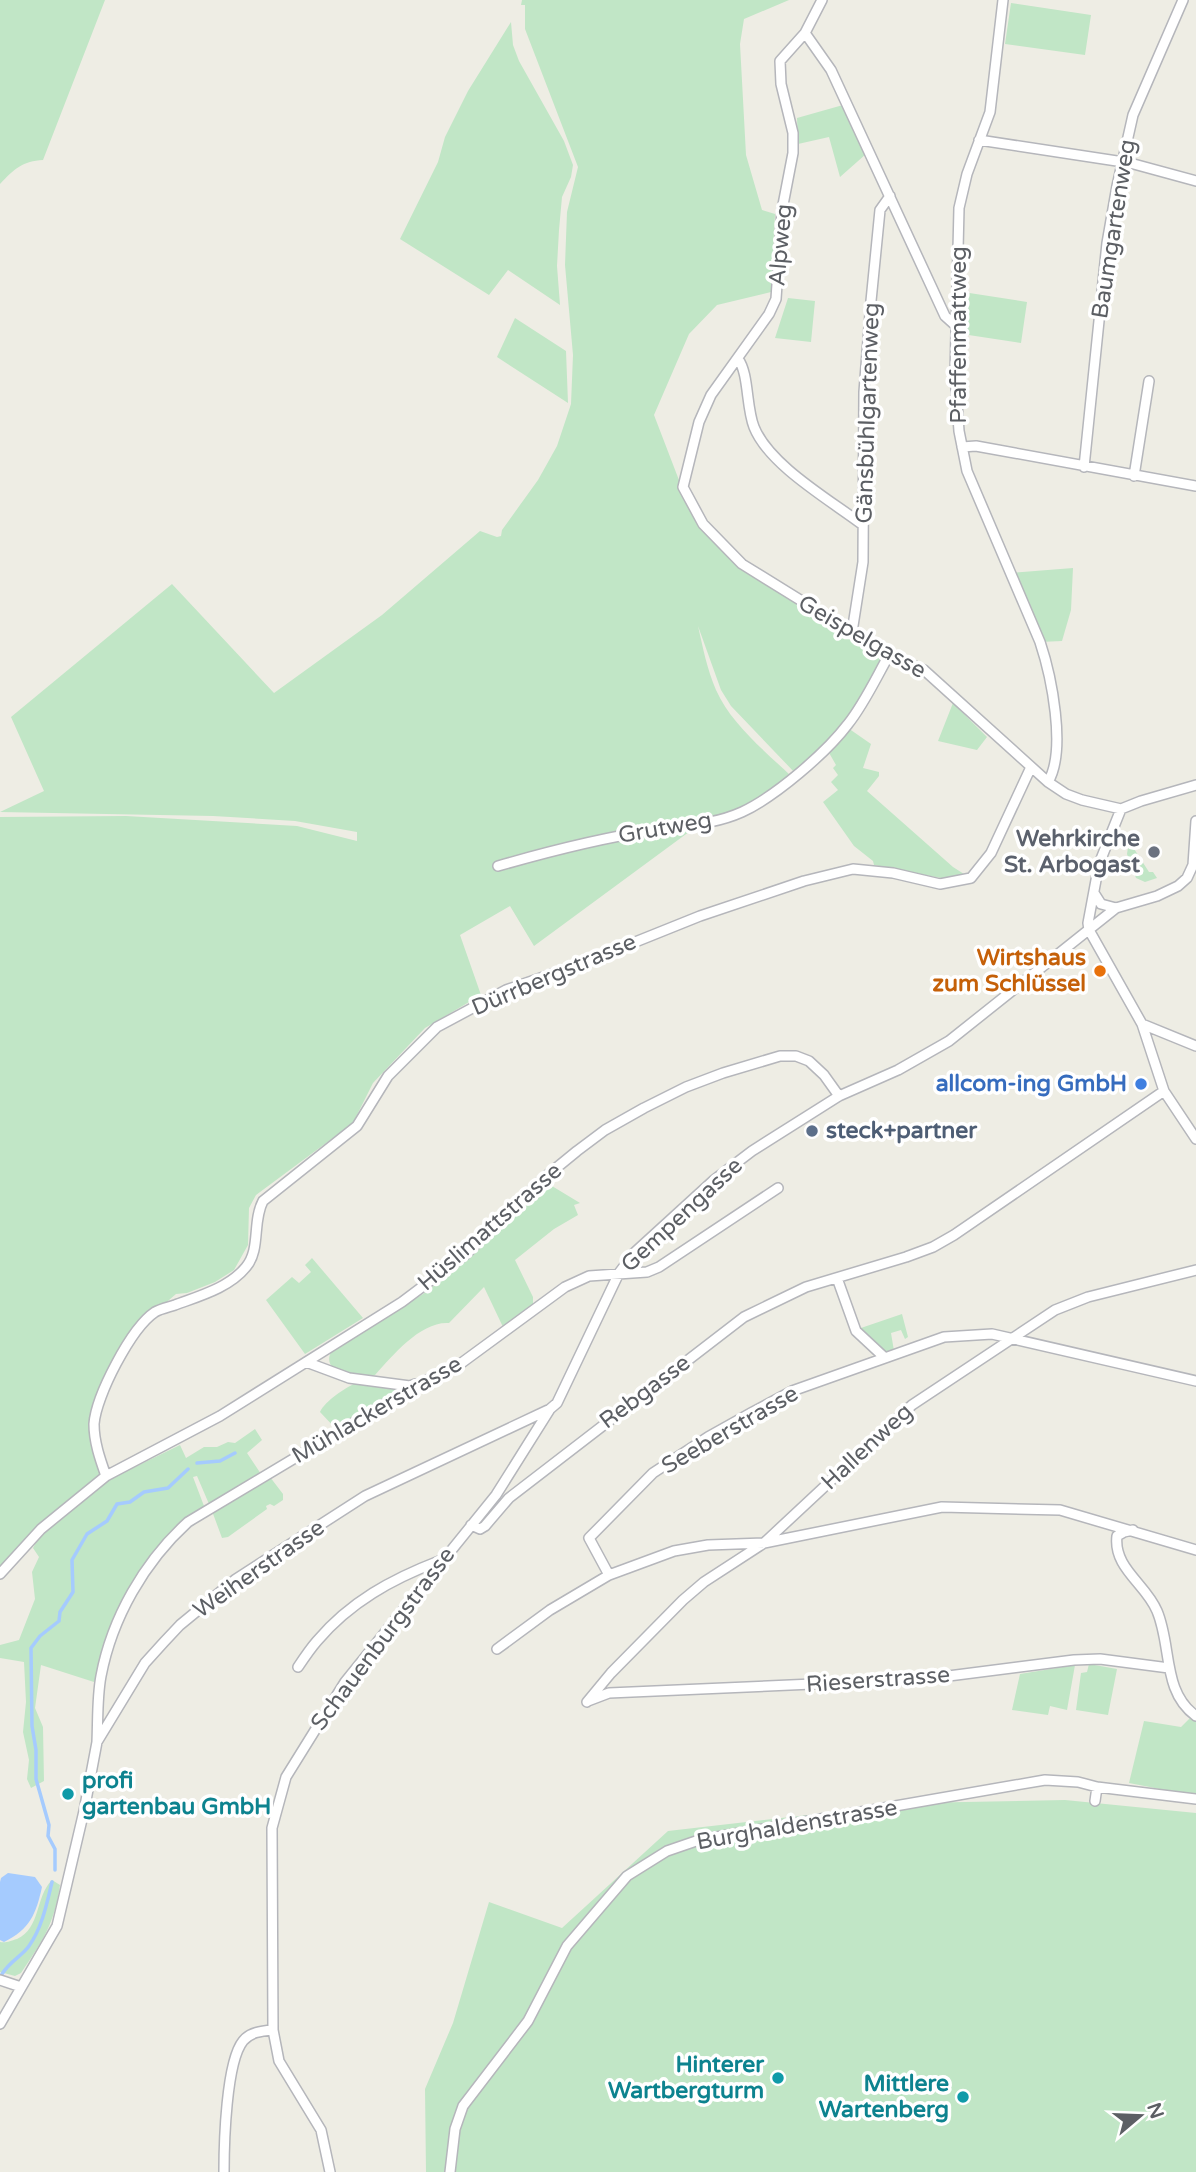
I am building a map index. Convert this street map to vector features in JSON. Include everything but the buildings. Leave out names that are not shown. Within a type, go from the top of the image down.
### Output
[{"type":"street","name":"Alpweg","points":[[683,487],[699,422],[711,395],[769,314],[776,299],[782,210],[793,153],[793,132],[781,84],[780,61],[805,33],[822,0]]},
{"type":"street","name":"Pfaffenmattweg","points":[[1003,0],[990,112],[967,174],[959,208],[955,325],[959,431],[967,471],[1048,666],[1055,712],[1056,744],[1053,774],[1048,782]]},
{"type":"street","name":"Baumgartenweg","points":[[1084,467],[1107,243],[1122,164],[1133,115],[1183,0]]},
{"type":"street","points":[[805,33],[831,70],[945,316],[955,325]]},
{"type":"street","points":[[979,140],[1122,164],[1130,163],[1196,181]]},
{"type":"street","name":"Gänsbühlgartenweg","points":[[852,632],[863,562],[862,442],[866,366],[880,210],[890,197]]},
{"type":"street","points":[[738,359],[744,371],[748,409],[761,444],[789,470],[863,525]]},
{"type":"street","points":[[1134,476],[1149,381]]},
{"type":"street","points":[[962,447],[976,446],[1196,486]]},
{"type":"street","name":"Geispelgasse","points":[[683,487],[703,524],[742,564],[889,655],[924,670],[1048,782],[1066,794],[1121,809]]},
{"type":"street","name":"Grutweg","points":[[498,866],[569,846],[655,830],[697,826],[743,811],[771,794],[824,751],[849,723],[889,655]]},
{"type":"street","name":"Dürrbergstrasse","points":[[106,1476],[96,1445],[94,1423],[98,1405],[126,1343],[155,1312],[206,1293],[240,1274],[254,1252],[256,1220],[263,1201],[357,1126],[388,1076],[437,1027],[506,990],[578,965],[701,916],[804,881],[853,869],[893,873],[940,884],[971,878],[991,853],[1031,767]]},
{"type":"street","points":[[1196,785],[1121,809],[1099,864],[1089,930],[1142,1024],[1164,1091],[1191,1126],[1196,1139]]},
{"type":"street","points":[[1094,893],[1101,904],[1116,908],[1170,891],[1187,878],[1192,865],[1196,821]]},
{"type":"street","name":"Gempengasse","points":[[550,1409],[557,1403],[619,1273],[634,1253],[731,1166],[839,1096],[898,1070],[949,1041],[1116,908]]},
{"type":"street","points":[[1142,1024],[1196,1046]]},
{"type":"street","name":"Hüslimattstrasse","points":[[0,1574],[41,1529],[106,1476],[220,1416],[436,1278],[485,1237],[544,1178],[605,1130],[686,1087],[780,1056],[796,1056],[810,1061],[839,1096]]},
{"type":"street","name":"Rebgasse","points":[[471,1525],[480,1529],[485,1526],[509,1498],[744,1317],[806,1287],[906,1257],[940,1243],[1164,1091]]},
{"type":"street","name":"Mühlackerstrasse","points":[[97,1742],[100,1678],[117,1623],[139,1581],[169,1539],[208,1508],[427,1380],[456,1367],[565,1287],[589,1276],[647,1272],[659,1267],[778,1188]]},
{"type":"street","name":"Hallenweg","points":[[587,1702],[611,1673],[682,1600],[764,1543],[912,1405],[1037,1321],[1069,1303],[1196,1270]]},
{"type":"street","points":[[837,1278],[856,1331],[885,1359]]},
{"type":"street","name":"Seeberstrasse","points":[[609,1575],[589,1538],[653,1474],[708,1437],[792,1391],[944,1338],[992,1334],[1196,1381]]},
{"type":"street","points":[[306,1362],[349,1378],[410,1386],[427,1380]]},
{"type":"street","name":"Schauenburgstrasse","points":[[330,2172],[321,2130],[279,2061],[273,2030],[272,1828],[286,1777],[345,1682],[496,1495],[550,1409]]},
{"type":"street","name":"Weiherstrasse","points":[[0,2024],[57,1926],[97,1742],[152,1655],[180,1625],[236,1579],[365,1496],[550,1409]]},
{"type":"street","points":[[497,1649],[550,1610],[609,1575],[674,1551],[708,1545],[764,1543],[942,1507],[1060,1510],[1196,1550]]},
{"type":"street","points":[[1134,1530],[1117,1536],[1115,1548],[1120,1561],[1151,1597],[1158,1614],[1178,1699],[1196,1716]]},
{"type":"street","points":[[298,1667],[316,1642],[359,1602],[383,1586],[442,1560]]},
{"type":"street","name":"Rieserstrasse","points":[[587,1702],[609,1693],[926,1679],[1074,1660],[1100,1659],[1169,1668]]},
{"type":"street","name":"Burghaldenstrasse","points":[[450,2172],[455,2129],[463,2106],[528,2021],[566,1945],[627,1876],[667,1850],[699,1840],[1045,1780],[1078,1782],[1097,1787],[1196,1799]]},
{"type":"street","points":[[1095,1801],[1097,1787]]},
{"type":"street","points":[[0,1980],[21,1987]]},
{"type":"street","points":[[224,2172],[224,2120],[237,2054],[243,2041],[256,2032],[273,2030]]},
{"type":"green space","points":[[0,0],[105,0],[43,160],[19,167],[0,184]]},
{"type":"green space","points":[[522,0],[789,0],[744,19],[740,44],[746,155],[762,210],[775,214],[771,292],[717,305],[689,334],[654,415],[682,488],[728,552],[889,655],[849,723],[796,774],[731,706],[721,690],[698,626],[710,674],[723,702],[750,737],[792,777],[742,811],[697,826],[534,946],[510,906],[460,935],[481,995],[425,1028],[373,1083],[353,1123],[256,1195],[249,1208],[248,1245],[234,1270],[215,1282],[187,1293],[176,1294],[126,1343],[94,1423],[106,1476],[41,1529],[0,1574],[0,817],[126,816],[297,826],[357,841],[357,832],[295,821],[213,816],[0,812],[44,791],[11,717],[172,584],[274,693],[382,615],[480,531],[501,536],[502,530],[538,480],[557,446],[571,404],[573,355],[565,265],[567,212],[578,167],[525,29],[525,5],[521,5]]},
{"type":"green space","points":[[1011,3],[1091,15],[1085,55],[1005,44]]},
{"type":"green space","points":[[511,22],[513,45],[519,61],[564,141],[573,165],[562,197],[557,266],[560,305],[508,270],[489,295],[400,239],[438,162],[445,137],[468,91]]},
{"type":"green space","points":[[843,105],[866,154],[840,177],[829,137],[798,144],[797,118]]},
{"type":"green space","points":[[963,292],[1027,302],[1021,343],[962,334]]},
{"type":"green space","points":[[788,298],[815,301],[811,342],[775,338]]},
{"type":"green space","points":[[515,318],[566,351],[568,403],[497,357]]},
{"type":"green space","points":[[1073,568],[1071,610],[1062,641],[1040,642],[1011,573]]},
{"type":"green space","points":[[953,703],[987,737],[977,750],[938,741]]},
{"type":"green space","points":[[848,728],[871,744],[863,768],[879,772],[879,776],[867,791],[964,874],[941,878],[874,865],[873,861],[854,846],[823,802],[838,790],[831,782],[838,775],[828,751]]},
{"type":"green space","points":[[1129,841],[1149,872],[1153,872],[1157,878],[1145,882],[1136,878],[1127,854]]},
{"type":"green space","points":[[547,1183],[580,1203],[574,1205],[578,1215],[554,1229],[515,1260],[533,1297],[533,1304],[503,1327],[484,1287],[449,1323],[428,1327],[418,1333],[375,1375],[352,1375],[331,1366],[331,1352],[423,1294],[456,1269]]},
{"type":"green space","points":[[312,1258],[363,1318],[305,1354],[266,1300],[292,1277],[299,1283],[311,1272],[305,1265]]},
{"type":"green space","points":[[902,1314],[908,1337],[905,1339],[901,1330],[891,1333],[894,1351],[883,1351],[858,1329]]},
{"type":"green space","points":[[356,1383],[392,1388],[396,1391],[395,1395],[336,1429],[320,1412],[331,1399]]},
{"type":"green space","points":[[255,1429],[262,1440],[247,1453],[261,1474],[209,1504],[197,1476],[193,1477],[204,1506],[170,1535],[142,1569],[127,1596],[104,1662],[94,1682],[41,1665],[35,1708],[43,1727],[44,1781],[31,1788],[27,1779],[29,1760],[23,1732],[26,1702],[24,1662],[0,1658],[0,1645],[19,1640],[35,1599],[32,1572],[39,1557],[33,1548],[41,1533],[100,1484],[180,1445],[186,1458],[204,1447],[235,1443]]},
{"type":"green space","points":[[270,1477],[283,1494],[283,1500],[274,1506],[266,1506],[267,1509],[228,1537],[222,1538],[212,1511]]},
{"type":"green space","points":[[1089,1664],[1117,1669],[1108,1715],[1076,1710],[1081,1673],[1087,1672]]},
{"type":"green space","points":[[1075,1665],[1067,1710],[1050,1706],[1048,1715],[1012,1710],[1020,1674]]},
{"type":"green space","points":[[1191,1717],[1196,1721],[1196,1796],[1129,1783],[1144,1721],[1181,1727]]},
{"type":"green space","points":[[1065,1800],[1196,1813],[1196,2172],[426,2172],[425,2089],[453,2023],[489,1902],[562,1928],[668,1831],[912,1803]]},
{"type":"green space","points":[[52,1880],[60,1885],[51,1922],[41,1941],[21,1973],[15,1976],[0,1972],[0,1942],[17,1939],[25,1934]]},
{"type":"water","points":[[8,1873],[35,1877],[42,1887],[31,1920],[20,1932],[4,1942],[0,1940],[0,1882]]},
{"type":"waterway","points":[[197,1463],[220,1461],[235,1453]]},
{"type":"waterway","points":[[55,1870],[55,1849],[48,1836],[49,1825],[36,1779],[31,1648],[40,1636],[59,1621],[60,1612],[73,1592],[72,1560],[87,1534],[107,1521],[117,1504],[130,1502],[144,1492],[168,1488],[188,1469]]},
{"type":"waterway","points":[[2,1974],[34,1939],[44,1915],[52,1882]]},
{"type":"place","name":"Wehrkirche St. Arbogast","points":[[1154,852]]},
{"type":"place","name":"Wirtshaus zum Schlüssel","points":[[1100,971]]},
{"type":"place","name":"allcom-ing GmbH","points":[[1141,1084]]},
{"type":"place","name":"steck+partner","points":[[812,1131]]},
{"type":"place","name":"profi gartenbau GmbH","points":[[68,1794]]},
{"type":"place","name":"Hinterer Wartbergturm","points":[[778,2078]]},
{"type":"place","name":"Mittlere Wartenberg","points":[[963,2097]]}]
